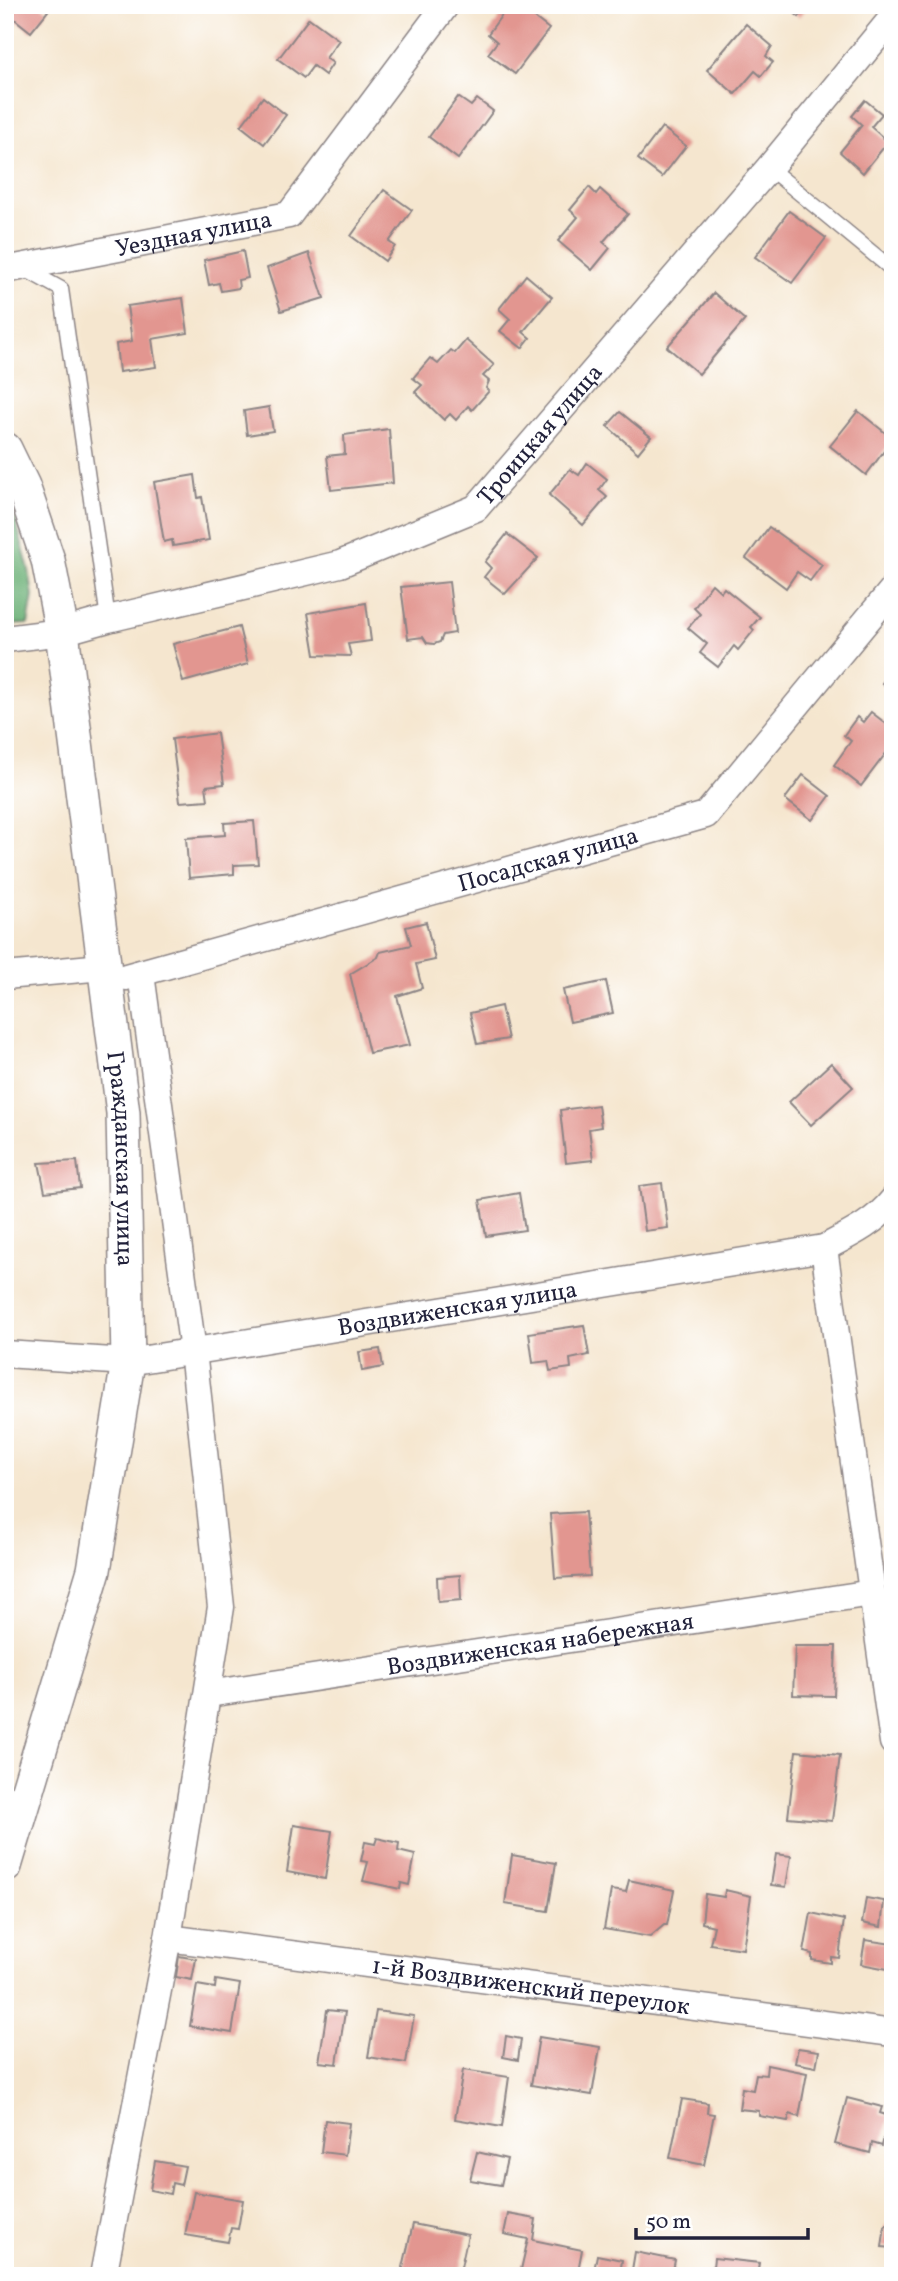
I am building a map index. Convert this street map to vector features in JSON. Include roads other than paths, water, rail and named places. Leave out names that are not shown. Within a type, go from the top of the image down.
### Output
[{"type":"street","name":"Уездная улица","points":[[13,268],[289,215],[446,5]]},
{"type":"street","name":"Троицкая улица","points":[[5,639],[62,632],[340,564],[476,508],[769,168],[893,17]]},
{"type":"street","name":"Гражданская улица","points":[[5,449],[23,486],[48,559],[62,632],[123,1113],[128,1362],[94,1570],[5,1866]]},
{"type":"street","name":"Посадская улица","points":[[5,976],[141,974],[706,815],[893,589]]},
{"type":"street","points":[[103,2276],[168,1938],[221,1607],[193,1351],[141,974]]},
{"type":"street","name":"Воздвиженская улица","points":[[5,1354],[128,1362],[824,1248],[855,1232],[884,1212],[893,1200]]},
{"type":"street","points":[[824,1248],[893,1742]]},
{"type":"street","name":"Воздвиженская набережная","points":[[208,1694],[872,1593]]},
{"type":"street","name":"1-й Воздвиженский переулок","points":[[168,1938],[893,2032]]},
{"type":"lane","points":[[769,168],[893,270]]},
{"type":"lane","points":[[13,268],[61,289],[108,619]]}]
